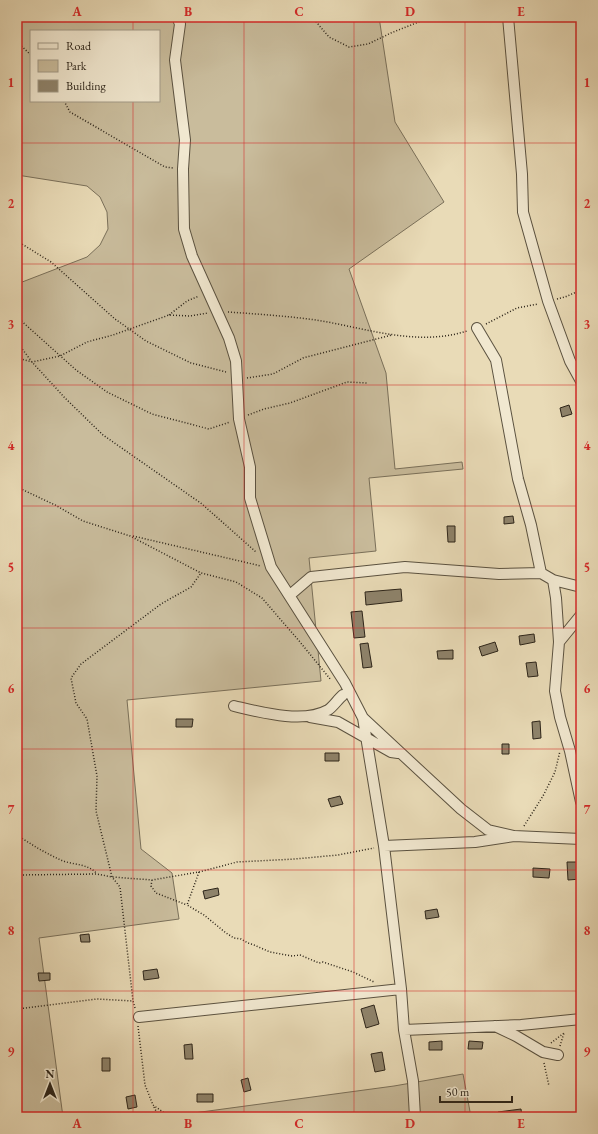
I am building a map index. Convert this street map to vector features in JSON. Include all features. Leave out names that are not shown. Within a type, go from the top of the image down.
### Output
[{"type":"street","points":[[177,17],[180,24],[175,60],[185,140],[183,169],[184,228],[192,256],[228,338],[236,361],[239,419],[250,467],[250,498],[271,567],[345,683],[363,718],[384,846],[401,989],[404,1030],[413,1081],[415,1117]]},
{"type":"street","points":[[508,17],[522,174],[522,212],[548,301],[570,361],[581,381]]},
{"type":"street","points":[[477,328],[496,360],[518,480],[531,525],[541,573]]},
{"type":"street","points":[[290,595],[311,577],[405,567],[499,574],[541,573],[553,580],[581,587]]},
{"type":"street","points":[[553,580],[556,598],[559,642],[555,691],[581,802]]},
{"type":"street","points":[[559,642],[581,615]]},
{"type":"street","points":[[306,716],[316,715],[329,709],[343,695]]},
{"type":"street","points":[[234,706],[265,712],[306,716],[338,722],[391,752],[402,755]]},
{"type":"street","points":[[363,718],[461,809],[488,830],[512,835],[581,839]]},
{"type":"street","points":[[384,846],[476,842],[512,835]]},
{"type":"street","points":[[139,1017],[401,989]]},
{"type":"street","points":[[404,1030],[494,1026],[581,1019]]},
{"type":"street","points":[[494,1026],[516,1036],[543,1052],[558,1055]]},
{"type":"path","points":[[312,17],[329,37],[349,47],[368,44],[431,17]]},
{"type":"path","points":[[17,42],[30,54]]},
{"type":"path","points":[[65,102],[70,112],[166,167],[183,169]]},
{"type":"path","points":[[17,241],[51,262],[115,320],[146,341],[191,363],[248,378],[273,374],[303,358],[393,335]]},
{"type":"path","points":[[169,315],[190,316],[217,312],[255,313],[316,320],[393,335],[425,338],[460,333],[477,328],[518,308],[565,297],[581,290]]},
{"type":"path","points":[[17,358],[32,362],[60,356],[87,342],[113,335],[169,315],[187,301],[208,293]]},
{"type":"path","points":[[17,317],[76,370],[107,392],[152,414],[209,429],[264,409],[290,403],[346,382],[368,383]]},
{"type":"path","points":[[17,342],[32,362],[65,398],[103,435],[202,504],[258,556]]},
{"type":"path","points":[[17,487],[55,505],[83,521],[130,536],[251,564],[271,567]]},
{"type":"path","points":[[130,536],[201,573],[236,582],[262,598],[343,695]]},
{"type":"path","points":[[159,1117],[145,1085],[138,1026],[139,1017],[132,1001],[120,887],[112,877],[96,811],[97,776],[87,719],[76,703],[71,678],[81,664],[161,604],[191,586],[201,573]]},
{"type":"path","points":[[512,835],[522,829],[540,801],[555,772],[560,751]]},
{"type":"path","points":[[17,835],[42,851],[64,861],[94,870],[97,874]]},
{"type":"path","points":[[17,875],[97,874],[112,877],[152,880],[199,872],[238,862],[338,855],[384,846]]},
{"type":"path","points":[[187,905],[199,872]]},
{"type":"path","points":[[152,880],[151,886],[156,893],[187,905],[204,915],[216,926],[234,938],[241,938],[248,943],[254,944],[270,952],[292,956],[300,955],[319,963],[323,962],[353,972],[377,983],[379,991]]},
{"type":"path","points":[[17,1009],[97,1000],[132,1001]]},
{"type":"path","points":[[558,1055],[564,1033],[570,1020]]},
{"type":"path","points":[[153,1105],[170,1117]]},
{"type":"green space","points":[[17,17],[379,17],[395,122],[444,202],[349,269],[386,373],[395,469],[462,462],[463,469],[369,478],[376,551],[309,558],[321,681],[127,700],[141,849],[172,873],[179,919],[39,938],[63,1117],[17,1117],[17,284],[87,257],[100,245],[108,229],[107,212],[100,197],[87,186],[17,175]]},
{"type":"green space","points":[[463,1074],[471,1117],[164,1117],[394,1086]]},
{"type":"building","points":[[569,405],[572,414],[562,417],[560,408]]},
{"type":"building","points":[[513,516],[514,523],[504,524],[504,517]]},
{"type":"building","points":[[447,526],[455,526],[455,542],[448,542]]},
{"type":"building","points":[[401,589],[402,601],[366,605],[365,592]]},
{"type":"building","points":[[362,611],[365,637],[354,638],[351,612]]},
{"type":"building","points":[[534,634],[535,642],[520,645],[519,636]]},
{"type":"building","points":[[495,642],[498,651],[482,656],[479,647]]},
{"type":"building","points":[[368,643],[372,667],[363,668],[360,644]]},
{"type":"building","points":[[453,650],[453,659],[438,659],[437,651]]},
{"type":"building","points":[[536,662],[538,676],[528,677],[526,663]]},
{"type":"building","points":[[176,719],[193,719],[192,727],[176,727]]},
{"type":"building","points":[[540,721],[541,738],[533,739],[532,722]]},
{"type":"building","points":[[502,744],[509,744],[509,754],[502,754]]},
{"type":"building","points":[[325,753],[339,753],[339,761],[325,761]]},
{"type":"building","points":[[340,796],[343,804],[331,807],[328,799]]},
{"type":"building","points":[[567,862],[581,862],[581,879],[568,880]]},
{"type":"building","points":[[533,868],[550,869],[549,878],[533,877]]},
{"type":"building","points":[[218,888],[219,895],[205,899],[203,891]]},
{"type":"building","points":[[437,909],[439,917],[426,919],[425,911]]},
{"type":"building","points":[[89,934],[90,942],[81,942],[80,935]]},
{"type":"building","points":[[157,969],[159,978],[144,980],[143,971]]},
{"type":"building","points":[[38,973],[50,973],[50,980],[39,981]]},
{"type":"building","points":[[374,1005],[379,1024],[366,1028],[361,1009]]},
{"type":"building","points":[[442,1041],[442,1050],[429,1050],[429,1042]]},
{"type":"building","points":[[469,1041],[483,1042],[482,1049],[468,1049]]},
{"type":"building","points":[[192,1044],[193,1059],[185,1059],[184,1045]]},
{"type":"building","points":[[382,1052],[385,1070],[375,1072],[371,1054]]},
{"type":"building","points":[[102,1058],[110,1058],[110,1071],[102,1071]]},
{"type":"building","points":[[248,1078],[251,1090],[244,1092],[241,1080]]},
{"type":"building","points":[[197,1094],[213,1094],[213,1102],[197,1102]]},
{"type":"building","points":[[135,1095],[137,1107],[128,1109],[126,1097]]},
{"type":"building","points":[[521,1109],[522,1117],[498,1117],[498,1112]]}]
